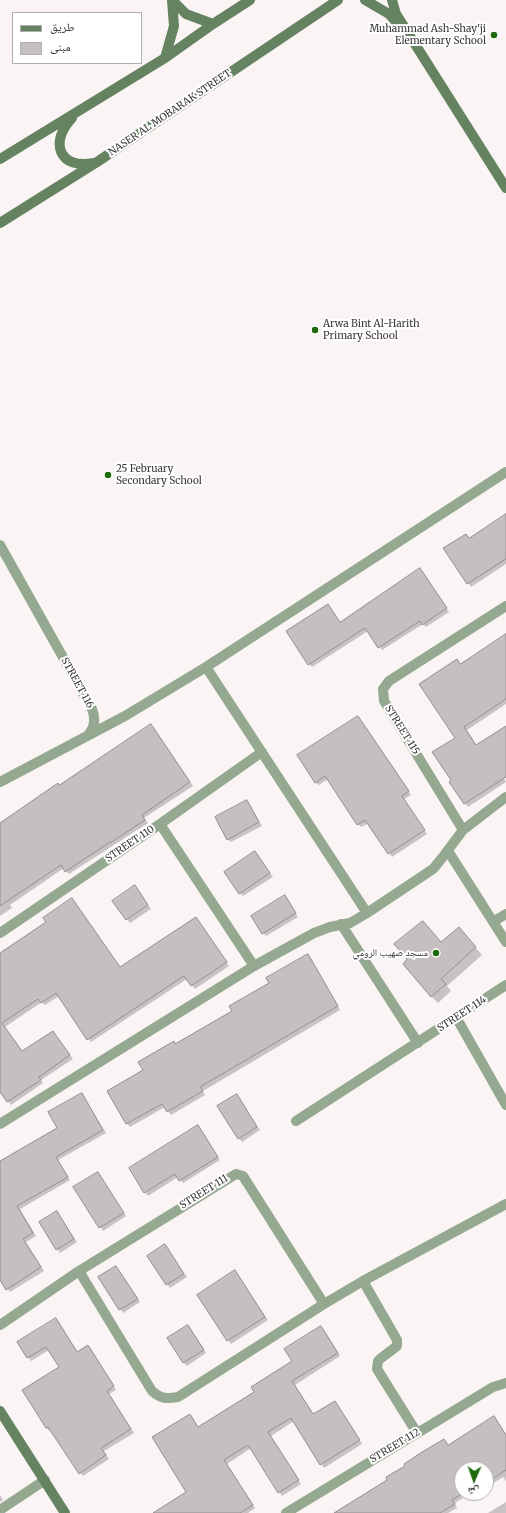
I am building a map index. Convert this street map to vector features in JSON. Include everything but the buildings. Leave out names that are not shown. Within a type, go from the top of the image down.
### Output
[{"type":"street","points":[[166,58],[174,26],[172,0],[186,14],[213,24]]},
{"type":"street","points":[[0,158],[166,58],[213,24],[250,0]]},
{"type":"street","name":"NASER AL MOBARAK STREET","points":[[0,223],[97,162],[338,0]]},
{"type":"street","points":[[365,0],[389,14],[415,44]]},
{"type":"street","points":[[392,0],[396,14],[506,188]]},
{"type":"street","points":[[77,112],[62,131],[60,138],[60,150],[66,159],[71,162],[84,164],[97,162]]},
{"type":"street","points":[[0,782],[125,716],[206,667],[506,472]]},
{"type":"street","name":"STREET 116","points":[[0,545],[92,709],[94,721],[88,735]]},
{"type":"street","name":"STREET 115","points":[[463,830],[384,701],[383,689],[389,681],[506,606]]},
{"type":"street","points":[[206,667],[367,913]]},
{"type":"street","points":[[160,824],[262,752]]},
{"type":"street","points":[[0,1124],[254,966],[314,933],[341,924],[350,923],[367,913],[433,868],[463,830],[505,800]]},
{"type":"street","name":"STREET 110","points":[[0,933],[160,824],[254,966]]},
{"type":"street","points":[[448,850],[506,942]]},
{"type":"street","points":[[493,922],[506,914]]},
{"type":"street","points":[[341,924],[418,1043]]},
{"type":"street","name":"STREET 114","points":[[296,1122],[506,985]]},
{"type":"street","points":[[456,1017],[506,1105]]},
{"type":"street","name":"STREET 111","points":[[0,1325],[79,1271],[233,1174],[243,1176],[324,1304]]},
{"type":"street","points":[[79,1271],[152,1391],[158,1396],[166,1399],[178,1397],[324,1304],[363,1281],[506,1204]]},
{"type":"street","points":[[363,1281],[397,1340],[397,1346],[378,1361],[378,1368],[417,1433]]},
{"type":"street","name":"STREET 112","points":[[286,1513],[493,1387],[506,1383]]},
{"type":"street","points":[[0,1411],[65,1513]]},
{"type":"street","points":[[0,1510],[45,1480]]},
{"type":"place","name":"Muhammad Ash-Shay'ji Elementary School","points":[[494,35]]},
{"type":"place","name":"Arwa Bint Al-Harith Primary School","points":[[315,330]]},
{"type":"place","name":"25 February Secondary School","points":[[108,475]]},
{"type":"place","name":"مسجد صهيب الرومي","points":[[436,953]]}]
